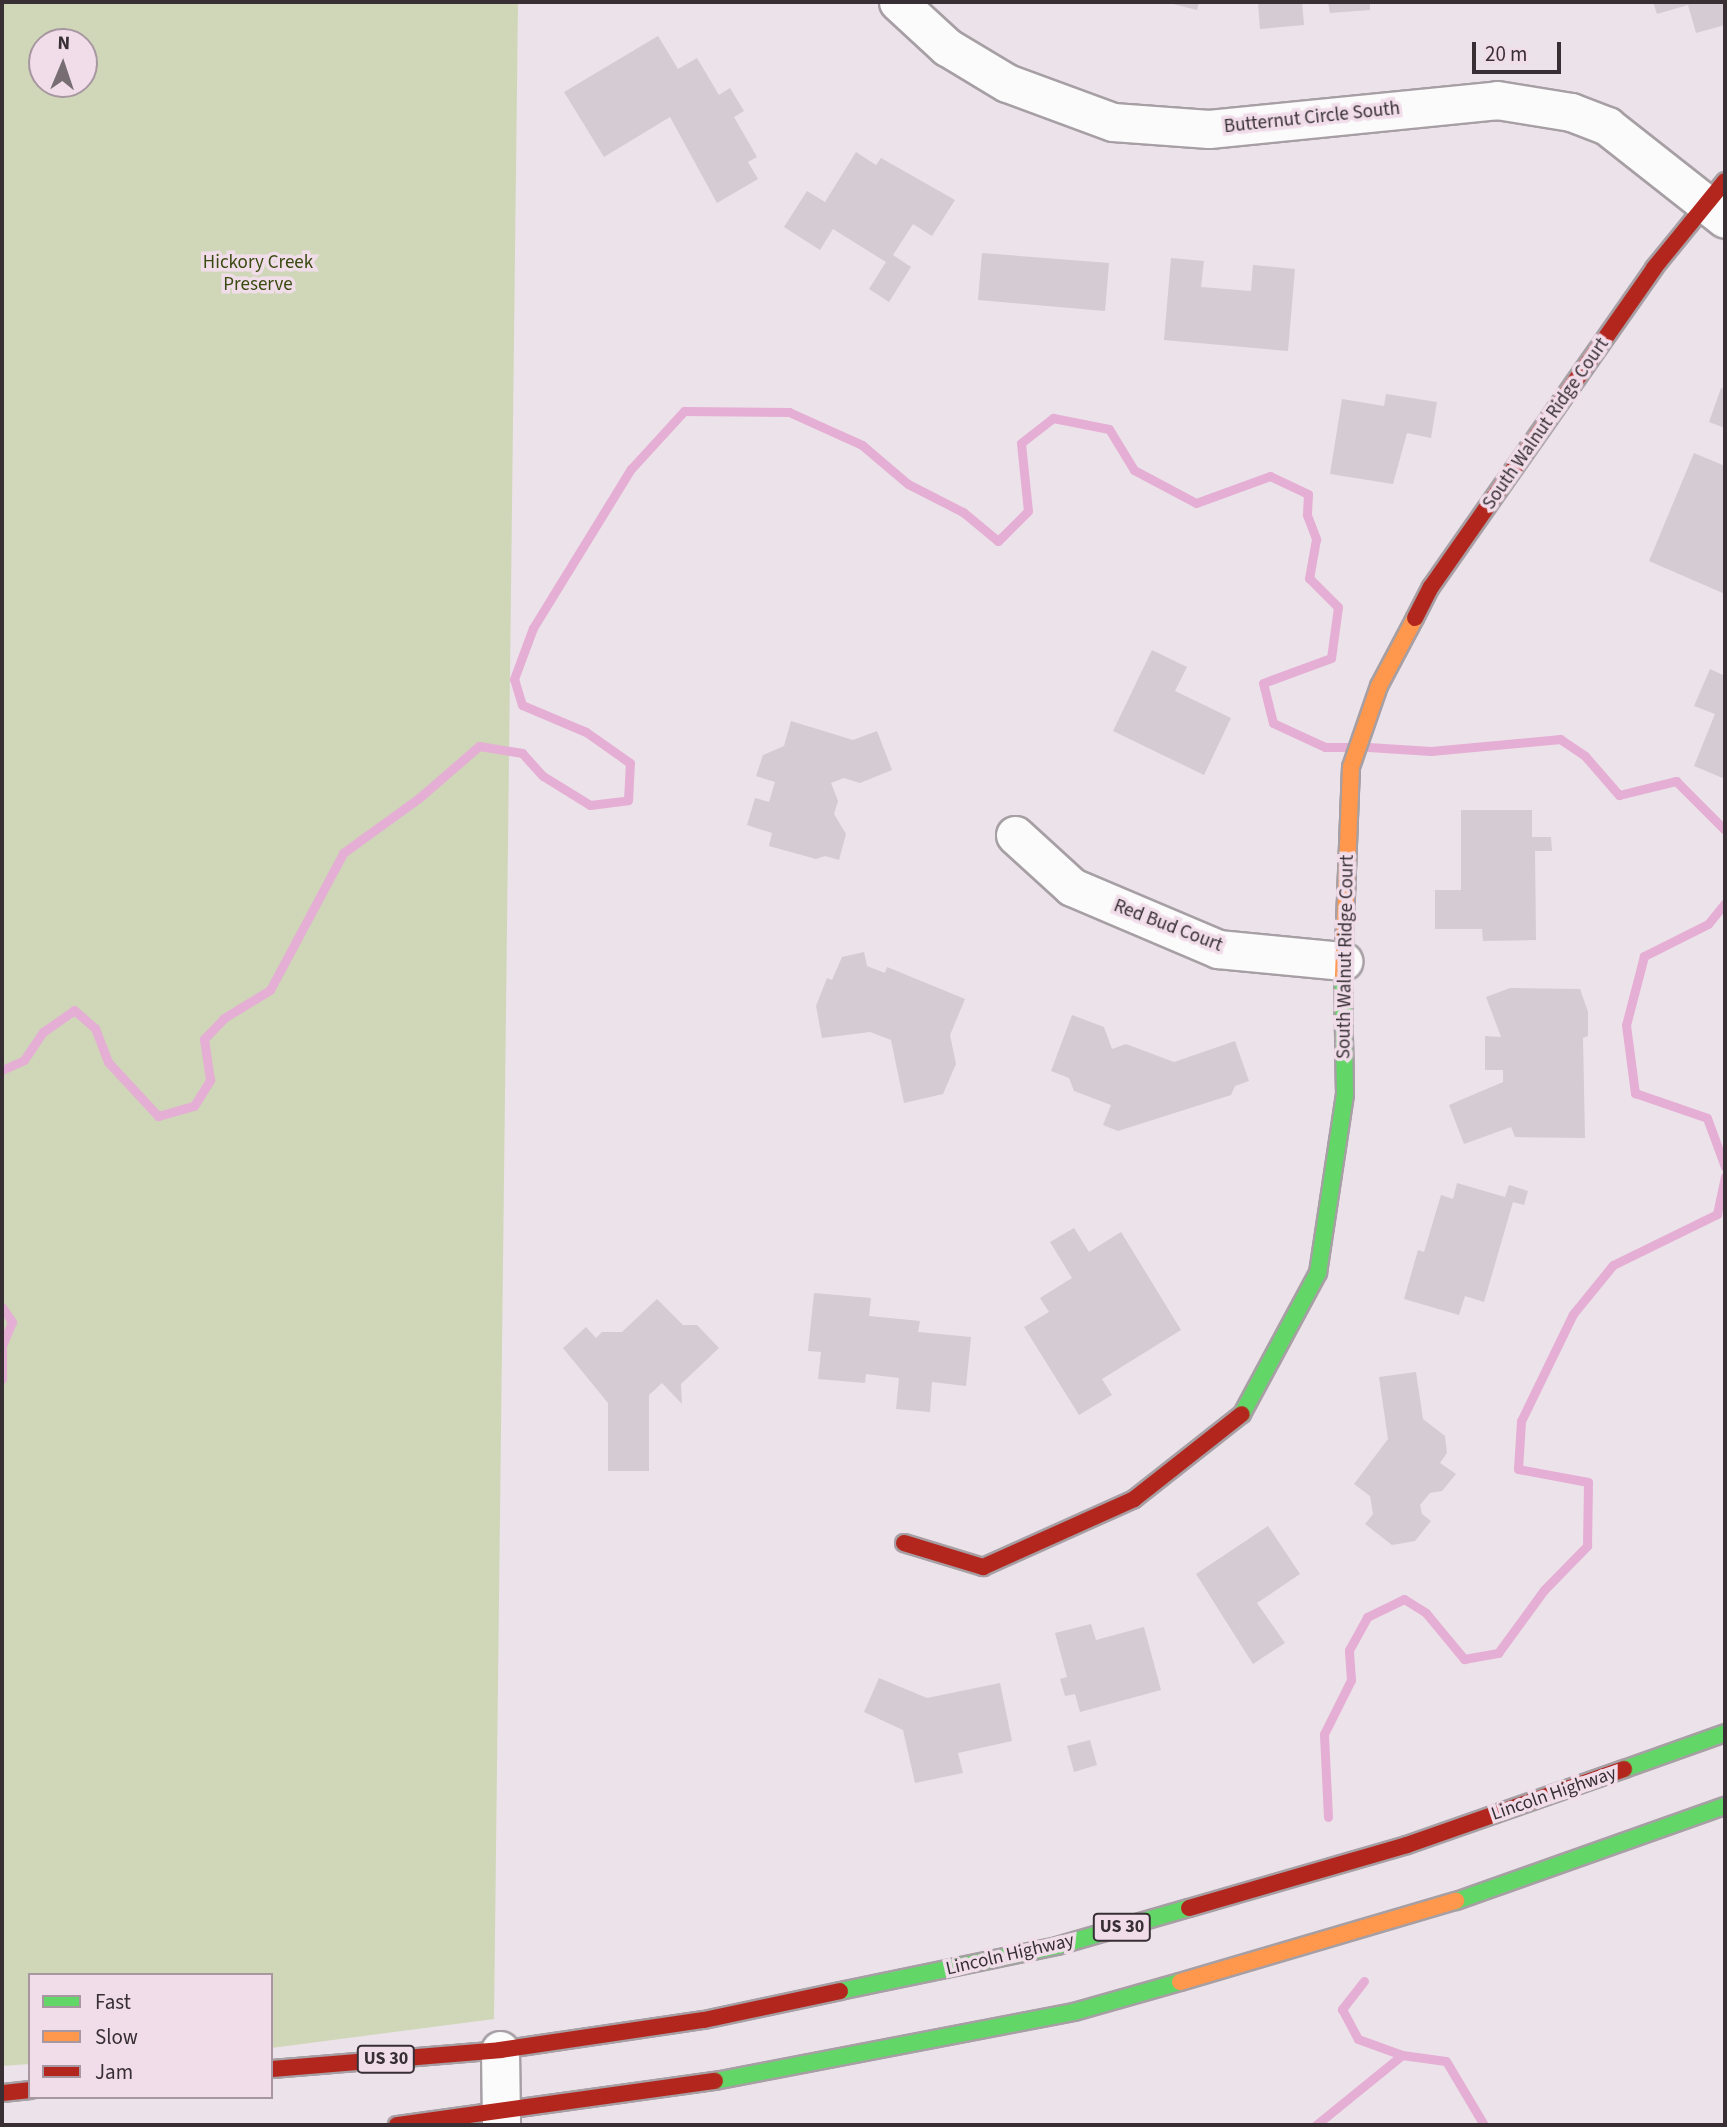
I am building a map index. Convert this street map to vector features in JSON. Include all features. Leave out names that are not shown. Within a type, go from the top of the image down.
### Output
[{"type":"main road","name":"South Walnut Ridge Court","points":[[904,1542],[983,1567],[1134,1499],[1241,1415],[1318,1273],[1345,1094],[1343,961],[1351,767],[1379,686],[1432,587],[1654,268],[1720,201]]},
{"type":"main road","name":"Lincoln Highway","points":[[273,2069],[500,2049],[704,2020],[1057,1946],[1407,1845],[1725,1733]]},
{"type":"main road","points":[[397,2125],[501,2120],[1074,2012],[1428,1911],[1725,1806]]},
{"type":"main road","points":[[2,2093],[28,2090]]},
{"type":"street","name":"Butternut Circle South","points":[[898,2],[947,47],[1007,83],[1113,122],[1209,129],[1456,103],[1533,103],[1607,126],[1720,201]]},
{"type":"street","name":"Red Bud Court","points":[[1015,835],[1073,887],[1218,949],[1343,961]]},
{"type":"street","points":[[500,2049],[501,2120]]},
{"type":"green space","name":"Hickory Creek Preserve","points":[[2,2],[518,2],[494,2019],[273,2048],[273,1973],[28,1973],[28,2064],[2,2066]]},
{"type":"building","points":[[1165,2],[1199,2],[1197,10]]},
{"type":"building","points":[[1258,2],[1302,2],[1304,25],[1260,29]]},
{"type":"building","points":[[1328,2],[1370,2],[1370,10],[1330,13]]},
{"type":"building","points":[[1653,2],[1725,2],[1725,25],[1696,33],[1688,5],[1657,14]]},
{"type":"building","points":[[658,36],[678,69],[697,58],[719,95],[730,88],[744,111],[734,117],[757,157],[748,162],[758,179],[717,203],[670,117],[604,157],[564,92]]},
{"type":"building","points":[[856,152],[876,165],[881,158],[955,200],[932,236],[913,224],[893,255],[911,267],[889,302],[869,289],[886,262],[833,229],[820,250],[784,227],[807,191],[825,202]]},
{"type":"building","points":[[982,253],[1109,263],[1105,311],[978,300]]},
{"type":"building","points":[[1171,258],[1204,261],[1201,287],[1251,291],[1253,265],[1295,269],[1288,351],[1164,340]]},
{"type":"building","points":[[1721,388],[1725,389],[1725,428],[1709,422]]},
{"type":"building","points":[[1386,394],[1437,402],[1431,438],[1407,433],[1393,484],[1330,474],[1342,399],[1384,406]]},
{"type":"building","points":[[1694,453],[1725,466],[1725,594],[1649,561]]},
{"type":"building","points":[[1152,650],[1187,667],[1175,691],[1231,718],[1204,775],[1113,731]]},
{"type":"building","points":[[1710,669],[1725,676],[1725,779],[1694,766],[1715,714],[1694,706]]},
{"type":"building","points":[[791,721],[853,740],[877,731],[892,770],[860,783],[844,778],[831,783],[838,801],[834,814],[846,834],[839,860],[825,856],[816,859],[769,846],[772,833],[747,825],[755,798],[769,802],[775,782],[756,776],[763,755],[784,746]]},
{"type":"building","points":[[1461,810],[1532,810],[1532,837],[1551,837],[1552,851],[1535,851],[1536,940],[1483,941],[1482,929],[1435,929],[1435,890],[1461,890]]},
{"type":"building","points":[[864,952],[867,966],[885,973],[887,967],[965,999],[950,1035],[956,1064],[943,1094],[904,1103],[891,1040],[870,1032],[822,1038],[816,1006],[827,978],[832,980],[842,957]]},
{"type":"building","points":[[1510,988],[1580,989],[1588,1012],[1588,1036],[1583,1038],[1585,1138],[1515,1137],[1511,1127],[1464,1144],[1449,1105],[1503,1082],[1503,1070],[1485,1070],[1485,1036],[1501,1037],[1486,997]]},
{"type":"building","points":[[1072,1015],[1104,1027],[1112,1049],[1126,1044],[1174,1062],[1235,1041],[1249,1081],[1235,1086],[1231,1095],[1118,1131],[1103,1125],[1111,1105],[1074,1091],[1069,1078],[1051,1071]]},
{"type":"building","points":[[1457,1183],[1505,1197],[1509,1185],[1528,1191],[1524,1205],[1513,1202],[1484,1302],[1465,1296],[1459,1315],[1404,1299],[1418,1250],[1424,1252],[1441,1195],[1453,1199]]},
{"type":"building","points":[[1074,1228],[1089,1252],[1121,1232],[1181,1330],[1102,1379],[1112,1395],[1079,1415],[1024,1327],[1049,1312],[1040,1298],[1072,1278],[1050,1242]]},
{"type":"building","points":[[814,1293],[871,1298],[869,1316],[920,1321],[918,1332],[971,1337],[966,1386],[932,1382],[930,1412],[896,1409],[899,1378],[866,1374],[865,1383],[818,1379],[821,1352],[808,1351]]},
{"type":"building","points":[[657,1299],[683,1325],[697,1325],[719,1348],[681,1384],[682,1404],[662,1383],[649,1395],[649,1471],[608,1471],[608,1403],[563,1348],[586,1327],[596,1338],[602,1332],[622,1332]]},
{"type":"building","points":[[1416,1372],[1423,1419],[1445,1436],[1447,1453],[1440,1463],[1456,1474],[1442,1491],[1430,1493],[1420,1505],[1422,1514],[1431,1521],[1415,1541],[1392,1545],[1365,1524],[1373,1514],[1370,1496],[1354,1484],[1388,1439],[1379,1377]]},
{"type":"building","points":[[1268,1526],[1300,1574],[1257,1603],[1285,1643],[1253,1664],[1196,1574]]},
{"type":"building","points":[[1091,1624],[1096,1640],[1144,1627],[1161,1690],[1080,1712],[1075,1694],[1065,1696],[1060,1679],[1067,1677],[1055,1633]]},
{"type":"building","points":[[879,1678],[927,1698],[1000,1683],[1012,1741],[958,1753],[963,1773],[915,1783],[903,1730],[864,1712]]},
{"type":"building","points":[[1090,1740],[1097,1765],[1074,1772],[1067,1746]]},
{"type":"waterway","points":[[2,1070],[24,1060],[43,1032],[74,1010],[95,1028],[108,1062],[158,1116],[194,1106],[210,1080],[204,1039],[224,1018],[270,990],[343,853],[419,798],[479,746],[522,753],[543,776],[590,805],[628,800],[630,763],[586,732],[522,705],[514,679],[533,628],[631,469],[684,411],[789,412],[862,445],[908,484],[963,512],[998,541],[1028,511],[1021,443],[1053,418],[1109,429],[1134,470],[1196,503],[1270,476],[1308,494],[1307,515],[1316,539],[1309,578],[1338,607],[1331,658],[1263,683],[1273,723],[1325,747],[1347,747]]},
{"type":"waterway","points":[[1368,747],[1431,751],[1560,739],[1585,756],[1619,795],[1676,781],[1725,830]]},
{"type":"waterway","points":[[1725,903],[1708,924],[1644,956],[1626,1025],[1635,1093],[1707,1118],[1725,1167]]},
{"type":"waterway","points":[[1328,1817],[1324,1734],[1351,1680],[1349,1650],[1367,1617],[1404,1599],[1426,1613],[1464,1659],[1498,1653],[1544,1590],[1587,1546],[1588,1482],[1518,1469],[1521,1421],[1573,1314],[1613,1265],[1717,1214],[1725,1177]]},
{"type":"waterway","points":[[2,1307],[12,1322],[2,1346]]},
{"type":"waterway","points":[[2,1346],[2,1379]]},
{"type":"waterway","points":[[1364,1981],[1342,2009],[1358,2039],[1402,2055],[1446,2061],[1484,2125]]},
{"type":"waterway","points":[[1316,2125],[1402,2055]]},
{"type":"traffic: fast","points":[[1242,1414],[1318,1273],[1345,1094],[1343,975]]},
{"type":"traffic: fast","points":[[1624,1769],[1725,1733]]},
{"type":"traffic: fast","points":[[1456,1901],[1725,1806]]},
{"type":"traffic: fast","points":[[840,1991],[1057,1946],[1189,1908]]},
{"type":"traffic: fast","points":[[715,2081],[1074,2012],[1180,1982]]},
{"type":"traffic: slow","points":[[1343,975],[1351,767],[1379,686],[1415,618]]},
{"type":"traffic: slow","points":[[1180,1982],[1456,1901]]},
{"type":"traffic: jam","points":[[1415,618],[1431,587],[1654,268],[1725,181]]},
{"type":"traffic: jam","points":[[904,1543],[983,1567],[1134,1499],[1242,1414]]},
{"type":"traffic: jam","points":[[1189,1908],[1407,1845],[1624,1769]]},
{"type":"traffic: jam","points":[[273,2069],[500,2050],[704,2020],[840,1991]]},
{"type":"traffic: jam","points":[[397,2125],[715,2081]]},
{"type":"traffic: jam","points":[[2,2093],[28,2090]]}]
